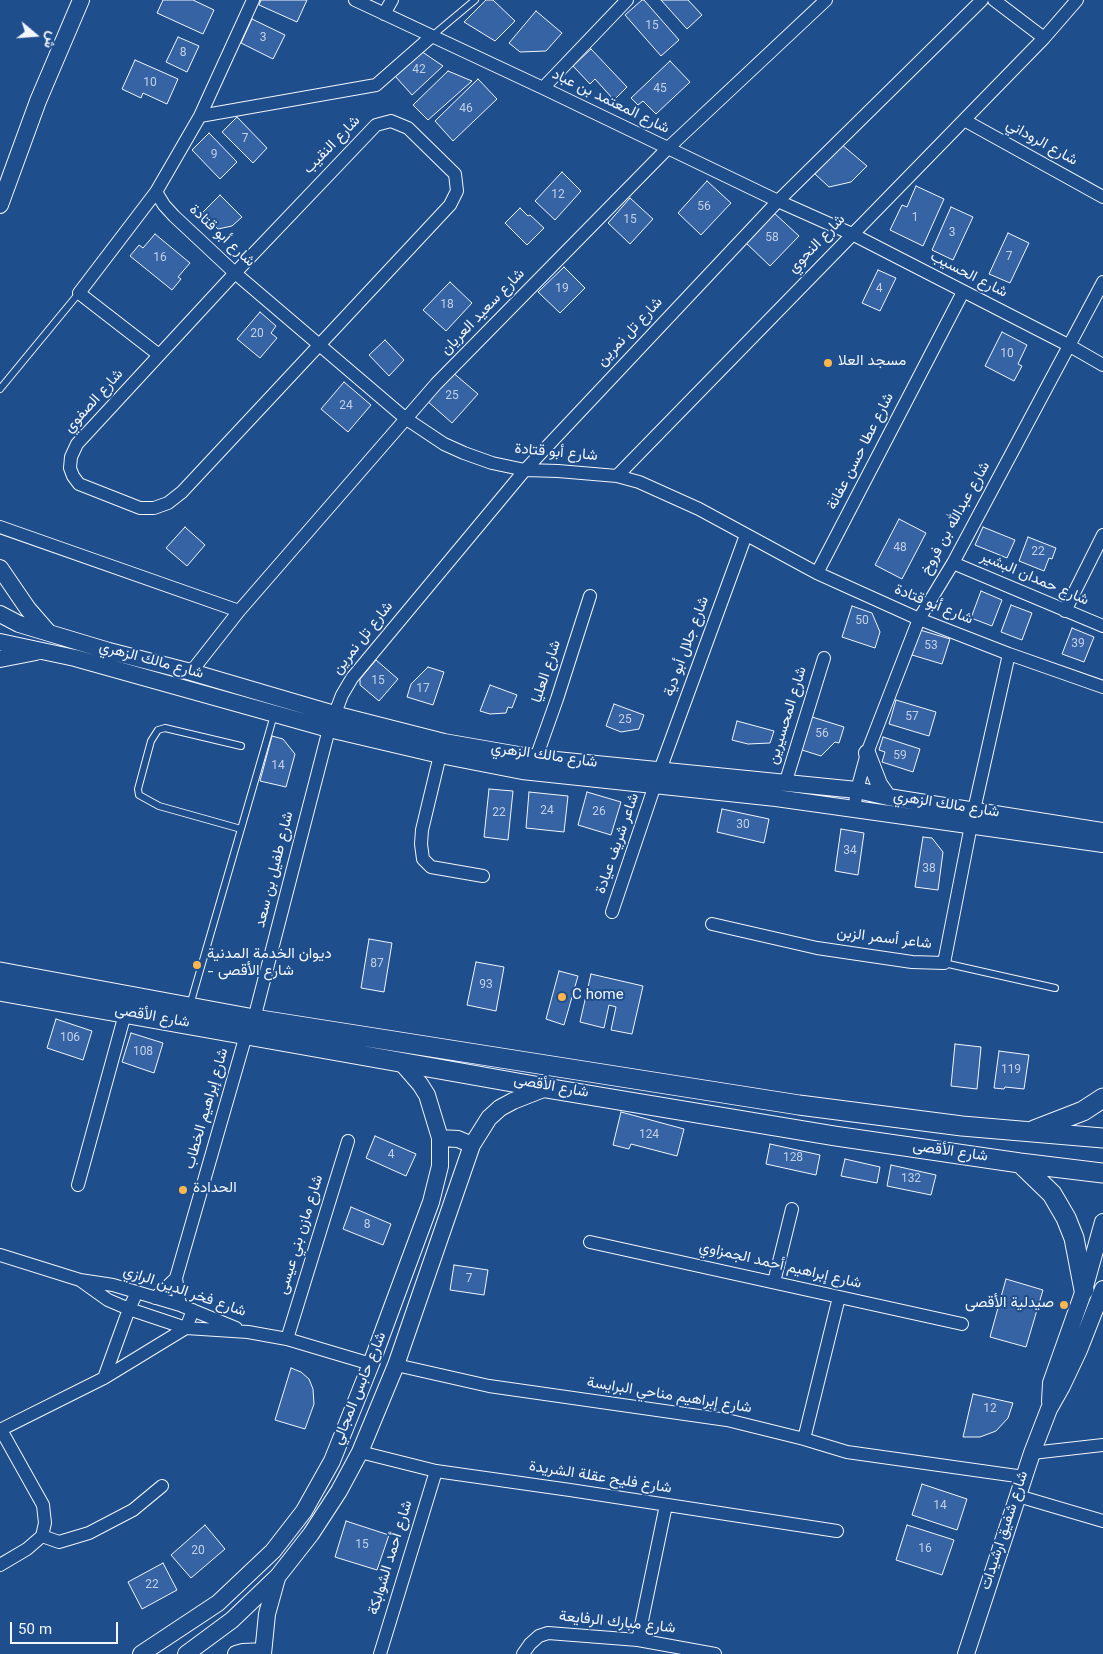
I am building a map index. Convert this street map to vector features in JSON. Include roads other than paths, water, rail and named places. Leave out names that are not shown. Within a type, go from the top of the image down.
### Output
[{"type":"main road","name":"شارع الأقصى","points":[[0,972],[189,1006],[250,1027],[400,1061],[546,1088],[835,1136],[1103,1173]]},
{"type":"main road","name":"شارع الأقصى","points":[[0,991],[125,1014],[250,1027],[799,1105],[962,1126],[1103,1138]]},
{"type":"main road","points":[[1029,1132],[1083,1111],[1103,1098]]},
{"type":"main road","points":[[1020,1163],[1052,1194],[1066,1218],[1074,1238],[1084,1290]]},
{"type":"street","points":[[0,205],[38,101],[80,0]]},
{"type":"street","points":[[159,355],[78,293],[156,192],[200,116],[253,0]]},
{"type":"street","name":"شارع المعتمد بن عباد","points":[[355,0],[543,88],[667,149],[852,234]]},
{"type":"street","points":[[384,14],[392,0]]},
{"type":"street","points":[[543,88],[627,0]]},
{"type":"street","name":"شارع سعيد العريان","points":[[191,672],[239,610],[436,384],[667,149],[826,0]]},
{"type":"street","name":"شارع تل نمرين","points":[[332,722],[352,678],[525,470],[778,201],[982,0]]},
{"type":"street","points":[[994,0],[1044,38]]},
{"type":"street","name":"شارع النحوي","points":[[617,476],[1044,38],[1077,0]]},
{"type":"street","points":[[200,116],[376,85],[432,36]]},
{"type":"street","name":"شارع الروداني","points":[[964,120],[1103,197]]},
{"type":"street","name":"شارع النقيب","points":[[235,273],[376,125],[391,121],[408,128],[455,174],[457,191],[450,205],[319,345]]},
{"type":"street","name":"شارع أبو قتادة","points":[[156,192],[174,216],[235,273],[406,418],[444,444],[492,463],[525,470],[617,476],[639,482],[700,509],[817,573],[918,619],[1008,654],[1103,687]]},
{"type":"street","name":"شارع الحسيب","points":[[852,234],[1070,346]]},
{"type":"street","name":"شارع الصفوي","points":[[235,273],[77,444],[71,457],[70,468],[73,476],[80,484],[140,508],[154,508],[168,503],[182,492],[319,345]]},
{"type":"street","name":"شارع عبدالله بن فروخ","points":[[854,810],[857,790],[867,753],[918,619],[953,563],[1103,282]]},
{"type":"street","name":"شارع عطا حسن عفانة","points":[[817,573],[963,292]]},
{"type":"street","points":[[1070,346],[1103,365]]},
{"type":"street","points":[[0,527],[239,610]]},
{"type":"street","name":"شارع جلال أبو دية","points":[[656,786],[660,770],[746,535]]},
{"type":"street","points":[[1065,611],[1103,535]]},
{"type":"street","name":"شارع حمدان البشير","points":[[953,563],[1103,626]]},
{"type":"street","points":[[0,568],[28,609],[50,634]]},
{"type":"street","name":"شارع العليا","points":[[536,758],[590,596]]},
{"type":"street","name":"شارع مالك الزهري","points":[[0,614],[19,624],[50,634],[191,672],[332,722],[440,755],[522,771],[776,798],[854,810],[972,818],[1103,831]]},
{"type":"street","name":"شارع مالك الزهري","points":[[0,642],[75,658],[275,714],[332,722],[536,758],[857,790],[972,818],[1103,844]]},
{"type":"street","points":[[0,659],[41,651]]},
{"type":"street","name":"شاعر أسمر الزبن","points":[[712,924],[817,948],[912,962],[944,963],[972,818],[1008,654]]},
{"type":"street","name":"شارع المحسيرين","points":[[785,784],[824,658]]},
{"type":"street","name":"شارع طفيل بن سعد","points":[[250,1027],[332,722]]},
{"type":"street","points":[[867,753],[879,784],[888,797]]},
{"type":"street","points":[[440,755],[422,830],[423,859],[431,866],[483,876]]},
{"type":"street","name":"شاعر شريف عيادة","points":[[612,912],[656,786]]},
{"type":"street","points":[[78,1185],[125,1014]]},
{"type":"street","name":"شارع إبراهيم الخطاب","points":[[180,1306],[176,1278],[250,1027]]},
{"type":"street","name":"شارع حابس المجالي","points":[[141,1654],[218,1603],[273,1551],[304,1511],[332,1461],[371,1364],[431,1202],[440,1166],[440,1138],[427,1095],[400,1061]]},
{"type":"street","name":"شارع حابس المجالي","points":[[186,1654],[232,1620],[278,1576],[311,1534],[339,1491],[360,1452],[396,1365],[472,1146],[489,1118],[500,1108],[512,1101],[546,1088]]},
{"type":"street","points":[[440,1138],[458,1139],[472,1146]]},
{"type":"street","name":"شارع مازن بني عيسى","points":[[287,1339],[348,1141]]},
{"type":"street","points":[[774,1282],[792,1209]]},
{"type":"street","name":"شارع شفيق ارشيدات","points":[[1049,1409],[1051,1383],[1084,1290],[1103,1222]]},
{"type":"street","name":"شارع إبراهيم أحمد الجمزاوي","points":[[590,1242],[962,1324]]},
{"type":"street","name":"شارع فخر الدين الرازي","points":[[0,1255],[80,1280],[113,1285],[137,1292],[193,1310],[248,1332]]},
{"type":"street","points":[[155,1298],[176,1278]]},
{"type":"street","name":"شارع فخر الدين الرازي","points":[[80,1280],[108,1300],[129,1310],[186,1328],[248,1332],[287,1339],[371,1364]]},
{"type":"street","name":"شارع شفيق ارشيدات","points":[[966,1654],[1032,1453],[1049,1409],[1079,1350],[1103,1289]]},
{"type":"street","points":[[104,1378],[137,1292]]},
{"type":"street","points":[[804,1439],[839,1297]]},
{"type":"street","points":[[0,1565],[27,1549],[42,1536],[45,1523],[43,1505],[1,1430],[104,1378],[186,1328],[193,1310]]},
{"type":"street","name":"شارع إبراهيم مناحي البرايسة","points":[[396,1365],[489,1386],[727,1420],[847,1452],[1024,1477]]},
{"type":"street","points":[[1032,1453],[1103,1445]]},
{"type":"street","name":"شارع فليح عقلة الشريدة","points":[[360,1452],[436,1471],[836,1531]]},
{"type":"street","name":"شارع أحمد الشوابكة","points":[[380,1654],[436,1471]]},
{"type":"street","points":[[42,1536],[60,1542],[89,1533],[132,1510],[162,1486]]},
{"type":"street","points":[[1018,1496],[1103,1521]]},
{"type":"street","points":[[638,1640],[666,1505]]},
{"type":"street","points":[[236,1654],[243,1652],[263,1653],[267,1614],[278,1576]]},
{"type":"street","name":"شارع مبارك الرفايعة","points":[[523,1654],[539,1636],[548,1633],[638,1640],[715,1654]]},
{"type":"lane","points":[[432,36],[475,0]]},
{"type":"lane","points":[[0,389],[78,293]]},
{"type":"lane","points":[[189,1006],[275,714]]},
{"type":"lane","points":[[241,746],[165,728],[158,730],[151,741],[138,788],[139,795],[158,806],[241,829]]},
{"type":"lane","points":[[944,963],[1055,988]]},
{"type":"place","name":"مسجد العلا","points":[[828,363]]},
{"type":"place","name":"ديوان الخدمة المدنية - شارع الأقصى","points":[[197,965]]},
{"type":"place","name":"C home","points":[[562,997]]},
{"type":"place","name":"الحدادة","points":[[183,1190]]},
{"type":"place","name":"صيدلية الأقصى","points":[[1064,1305]]}]
